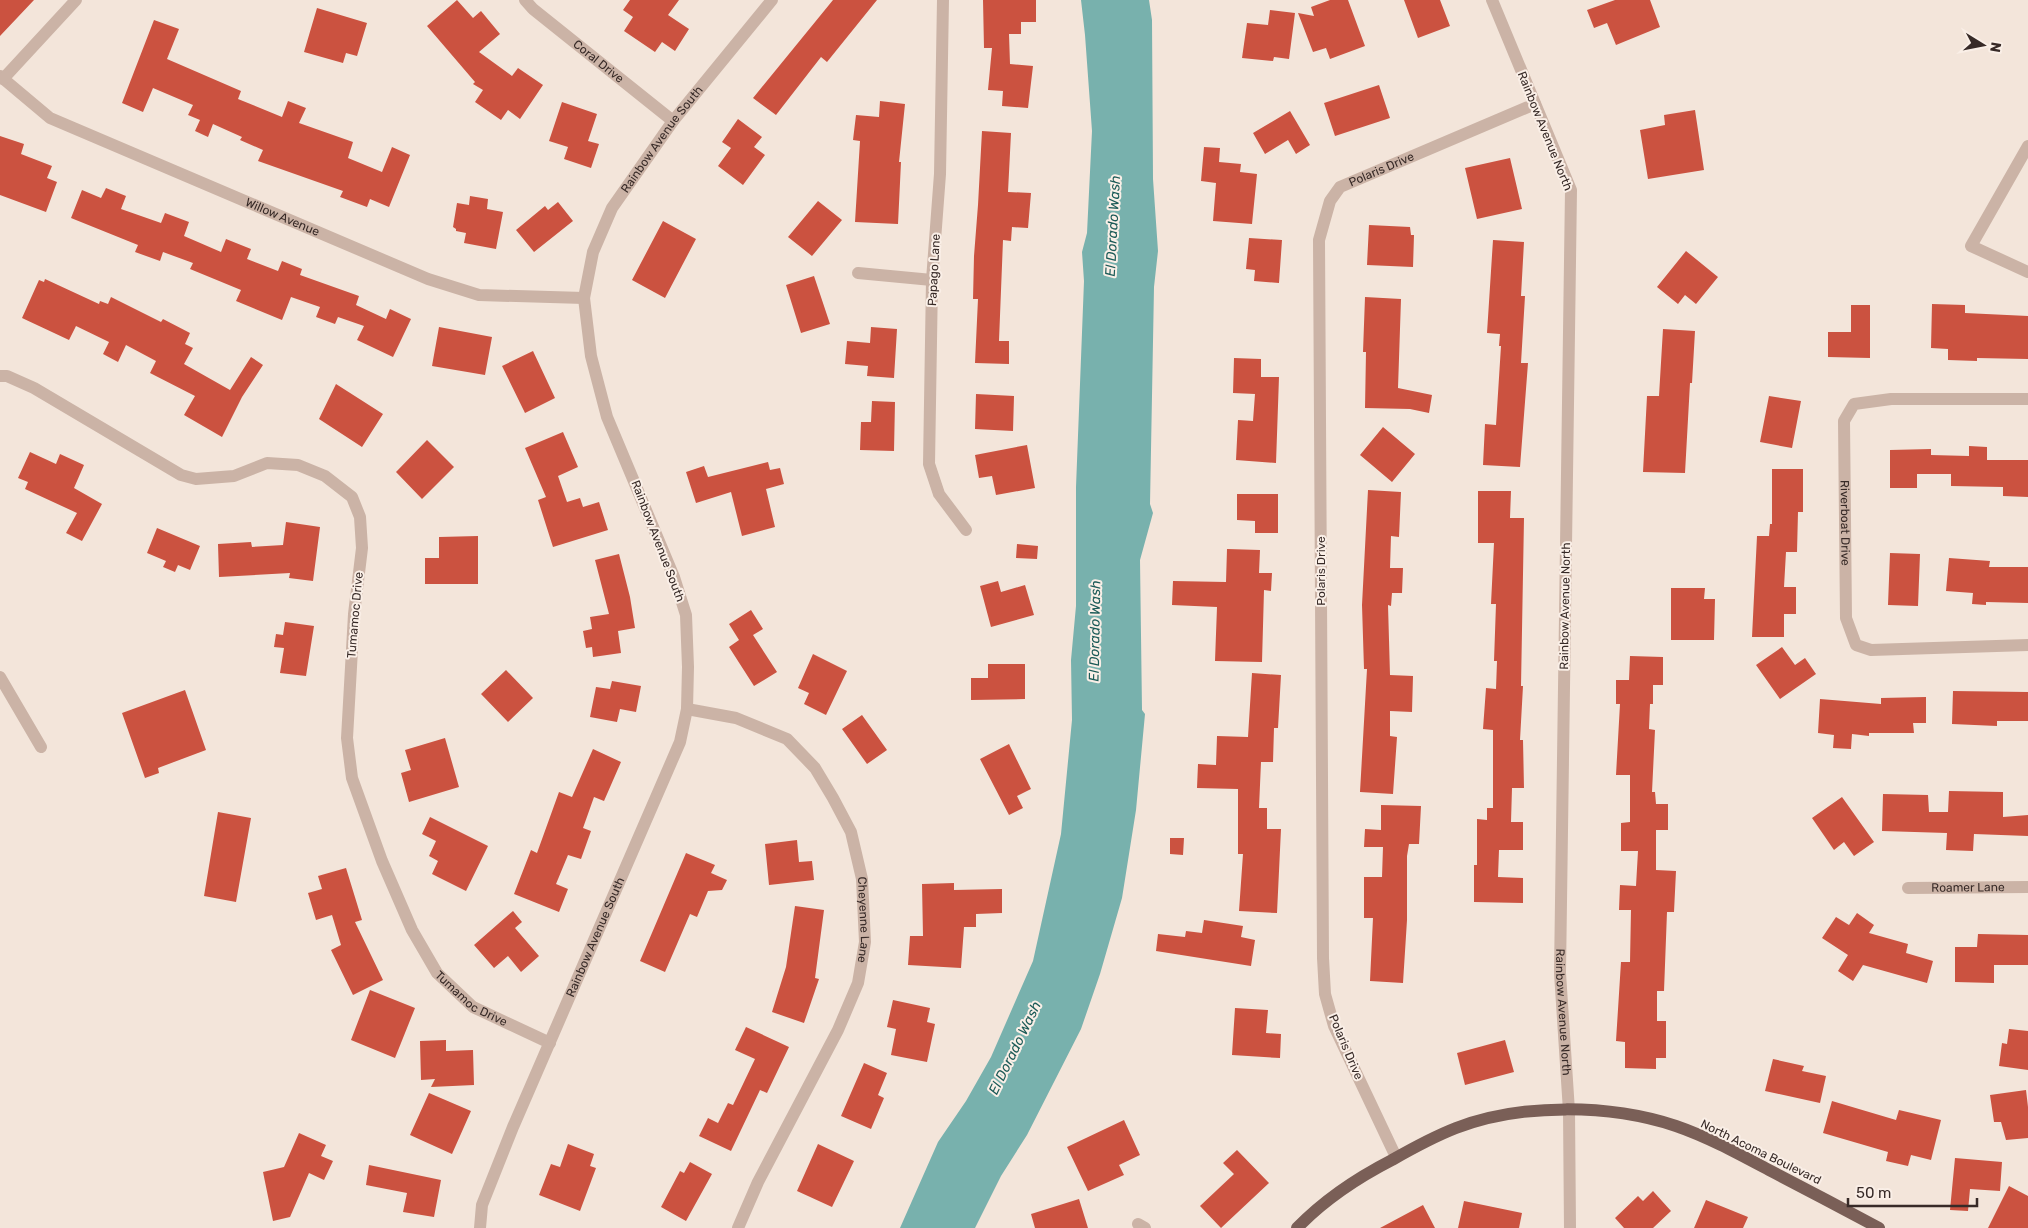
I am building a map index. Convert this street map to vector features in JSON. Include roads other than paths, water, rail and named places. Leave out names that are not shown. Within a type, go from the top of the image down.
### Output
[{"type":"main road","name":"North Acoma Boulevard","points":[[1297,1228],[1331,1198],[1362,1175],[1426,1140],[1458,1127],[1494,1117],[1534,1111],[1601,1111],[1640,1116],[1676,1126],[1738,1154],[1879,1228]]},
{"type":"street","points":[[1,78],[76,0]]},
{"type":"street","name":"Coral Drive","points":[[526,0],[533,9],[673,121]]},
{"type":"street","name":"Rainbow Avenue South","points":[[480,1228],[482,1205],[513,1127],[680,742],[687,709],[686,615],[674,577],[608,417],[591,356],[584,298],[593,252],[612,208],[673,121],[772,0]]},
{"type":"street","name":"Papago Lane","points":[[943,0],[940,174],[932,280],[929,464],[940,494],[966,530]]},
{"type":"street","name":"Rainbow Avenue North","points":[[1492,0],[1571,190],[1560,973],[1569,1111],[1570,1228]]},
{"type":"street","name":"Willow Avenue","points":[[1,78],[50,118],[428,279],[479,295],[584,298]]},
{"type":"street","name":"Polaris Drive","points":[[1396,1157],[1334,1026],[1325,994],[1323,958],[1319,240],[1330,201],[1340,187],[1535,104]]},
{"type":"street","points":[[2028,146],[1971,246],[2028,272]]},
{"type":"street","points":[[858,273],[932,280]]},
{"type":"street","name":"Tumamoc Drive","points":[[0,376],[7,376],[34,388],[182,475],[196,479],[234,476],[267,463],[298,465],[325,476],[352,497],[360,516],[362,548],[354,614],[347,738],[352,778],[355,787],[382,860],[412,930],[437,974],[473,1007],[550,1043]]},
{"type":"street","name":"Riverboat Drive","points":[[2028,399],[1891,399],[1854,404],[1844,421],[1846,618],[1856,645],[1871,650],[2028,646]]},
{"type":"street","points":[[0,677],[42,747]]},
{"type":"street","name":"Cheyenne Lane","points":[[687,709],[736,718],[787,738],[815,768],[833,798],[851,832],[862,879],[865,942],[858,983],[838,1030],[758,1182],[738,1228]]},
{"type":"street","name":"Roamer Lane","points":[[1908,888],[2028,887]]},
{"type":"water","name":"El Dorado Wash","points":[[1081,0],[1149,0],[1152,20],[1153,179],[1158,251],[1154,287],[1150,504],[1153,513],[1140,560],[1142,710],[1145,714],[1136,810],[1122,898],[1100,974],[1081,1029],[1027,1135],[1001,1176],[975,1228],[900,1228],[938,1142],[966,1101],[991,1057],[1033,961],[1061,834],[1072,720],[1071,660],[1076,606],[1076,487],[1084,281],[1082,252],[1087,233],[1092,131]]}]
